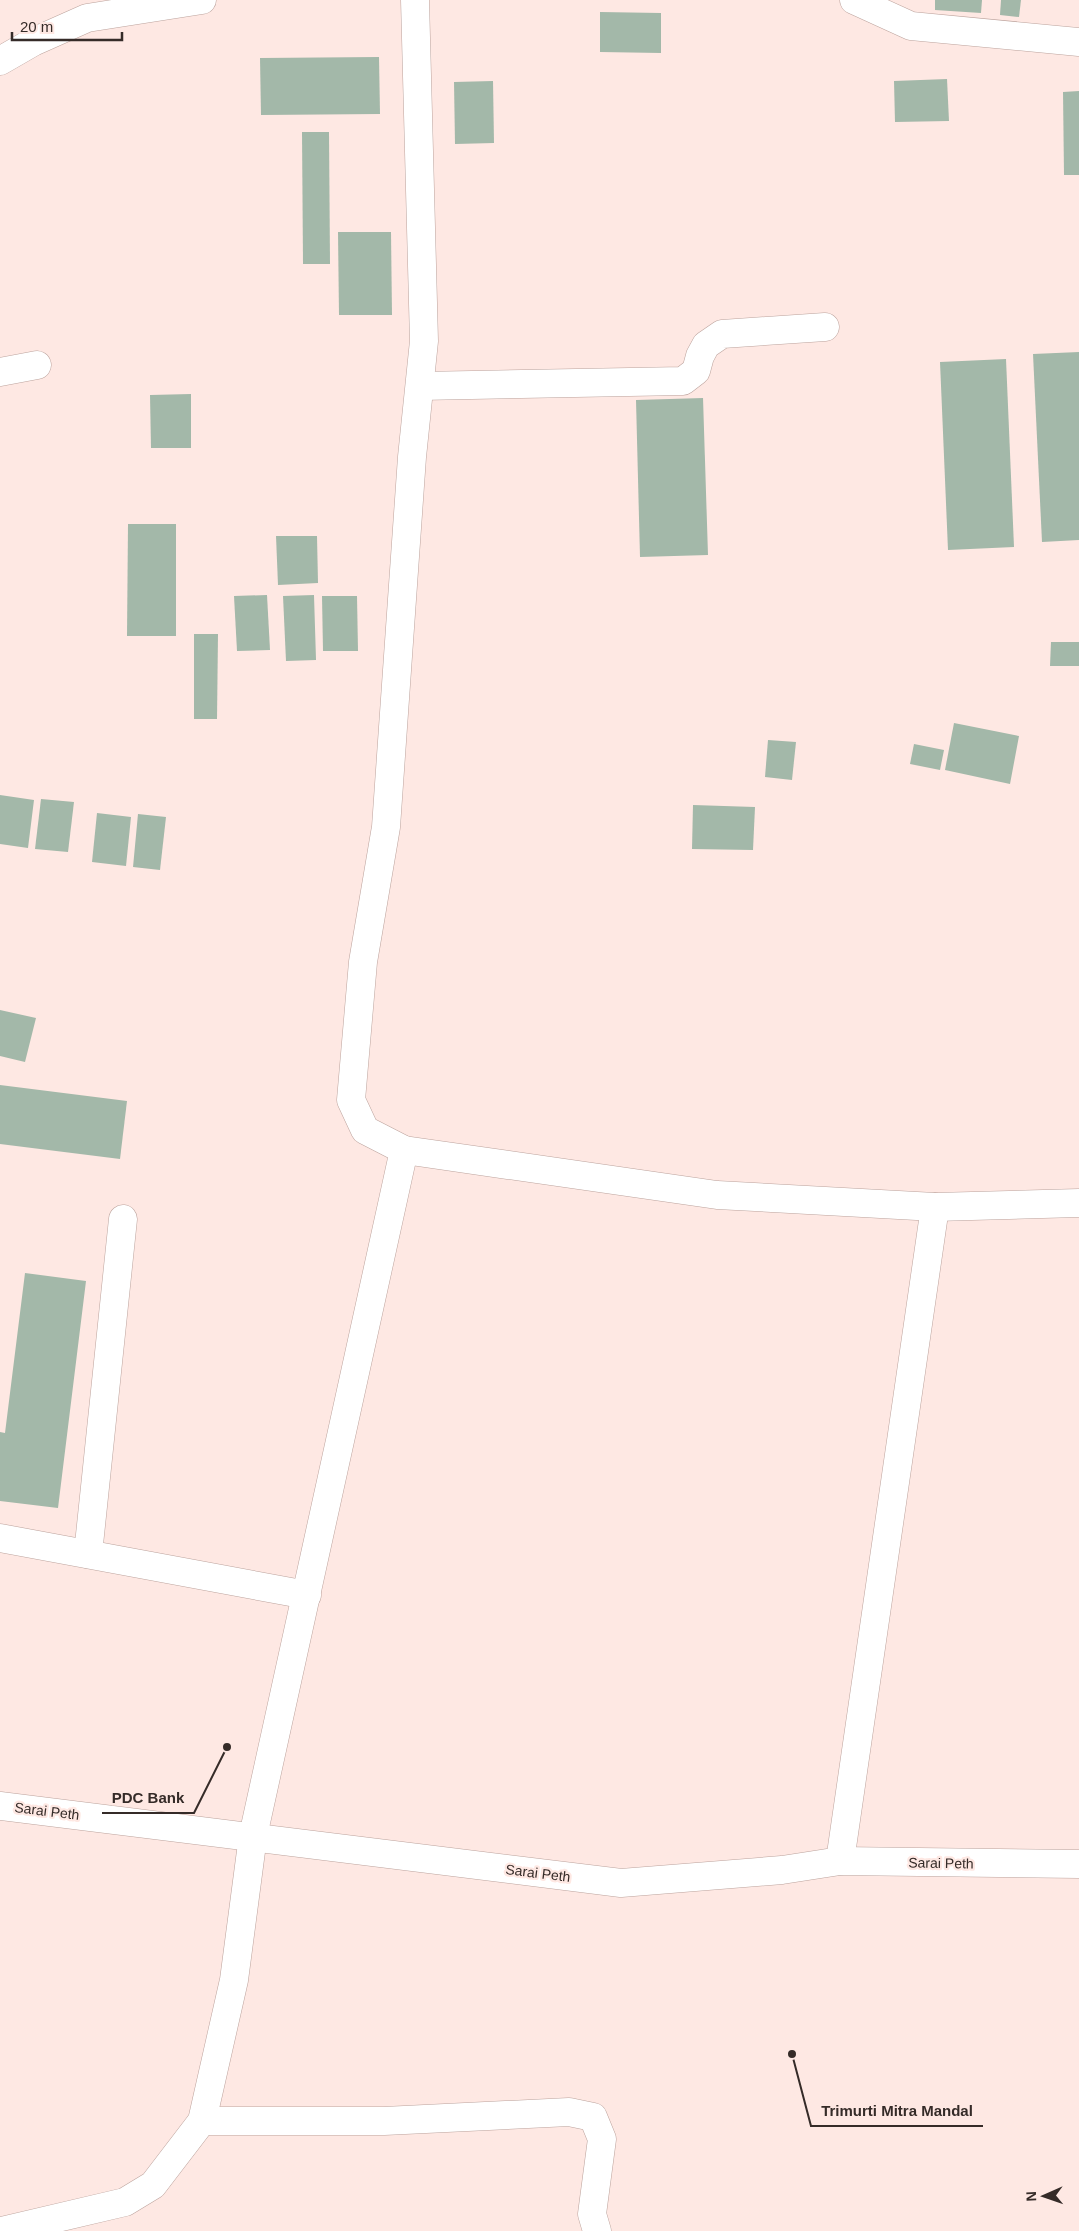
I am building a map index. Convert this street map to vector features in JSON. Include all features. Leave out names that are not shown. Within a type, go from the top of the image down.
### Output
[{"type":"street","points":[[0,61],[33,42],[87,18],[202,0]]},
{"type":"street","points":[[416,0],[424,341],[412,458],[386,826],[363,962],[351,1100],[365,1130],[404,1150],[717,1195],[936,1207],[1079,1203]]},
{"type":"street","points":[[854,0],[911,26],[1079,42]]},
{"type":"street","points":[[420,386],[683,381],[696,371],[700,356],[706,345],[722,334],[826,327]]},
{"type":"street","points":[[0,372],[36,364]]},
{"type":"street","points":[[2,2231],[125,2202],[153,2186],[202,2121],[234,1980],[253,1836],[404,1150]]},
{"type":"street","points":[[840,1861],[936,1207]]},
{"type":"street","points":[[88,1554],[123,1220]]},
{"type":"street","points":[[0,1538],[307,1595]]},
{"type":"street","name":"Sarai Peth","points":[[0,1806],[621,1883],[782,1870],[840,1861],[1079,1864]]},
{"type":"street","points":[[202,2121],[384,2120],[569,2112],[593,2117],[602,2139],[592,2214],[597,2231]]},
{"type":"building","points":[[935,0],[982,0],[981,13],[935,10]]},
{"type":"building","points":[[1001,0],[1021,0],[1019,17],[1000,15]]},
{"type":"building","points":[[600,12],[661,13],[661,53],[600,52]]},
{"type":"building","points":[[379,57],[380,114],[261,115],[260,58]]},
{"type":"building","points":[[947,79],[949,121],[895,122],[894,81]]},
{"type":"building","points":[[493,81],[494,143],[455,144],[454,82]]},
{"type":"building","points":[[1079,91],[1079,175],[1064,175],[1063,92]]},
{"type":"building","points":[[302,132],[329,132],[330,264],[303,264]]},
{"type":"building","points":[[338,232],[391,232],[392,315],[339,315]]},
{"type":"building","points":[[1079,352],[1079,540],[1042,542],[1033,354]]},
{"type":"building","points":[[1006,359],[1014,547],[948,550],[940,362]]},
{"type":"building","points":[[191,394],[191,448],[151,448],[150,395]]},
{"type":"building","points":[[703,398],[708,555],[640,557],[636,400]]},
{"type":"building","points":[[128,524],[176,524],[176,636],[127,636]]},
{"type":"building","points":[[276,536],[317,536],[318,583],[278,585]]},
{"type":"building","points":[[267,595],[270,650],[237,651],[234,596]]},
{"type":"building","points":[[314,595],[316,660],[286,661],[283,596]]},
{"type":"building","points":[[322,596],[357,596],[358,651],[323,651]]},
{"type":"building","points":[[194,634],[218,634],[217,719],[194,719]]},
{"type":"building","points":[[1051,642],[1079,642],[1079,666],[1050,666]]},
{"type":"building","points":[[954,723],[1019,736],[1010,784],[945,770]]},
{"type":"building","points":[[768,740],[796,742],[792,780],[765,777]]},
{"type":"building","points":[[914,744],[944,750],[940,770],[910,764]]},
{"type":"building","points":[[0,795],[34,800],[28,848],[0,844]]},
{"type":"building","points":[[41,799],[74,802],[68,852],[35,849]]},
{"type":"building","points":[[693,805],[755,807],[753,850],[692,849]]},
{"type":"building","points":[[97,813],[131,817],[126,866],[92,862]]},
{"type":"building","points":[[138,814],[166,817],[160,870],[133,867]]},
{"type":"building","points":[[0,1010],[36,1018],[25,1062],[0,1056]]},
{"type":"building","points":[[0,1085],[127,1101],[120,1159],[0,1144]]},
{"type":"building","points":[[25,1273],[86,1281],[58,1508],[0,1501],[0,1432],[5,1433]]},
{"type":"place","name":"PDC Bank","points":[[227,1747]]},
{"type":"place","name":"Trimurti Mitra Mandal","points":[[792,2054]]}]
